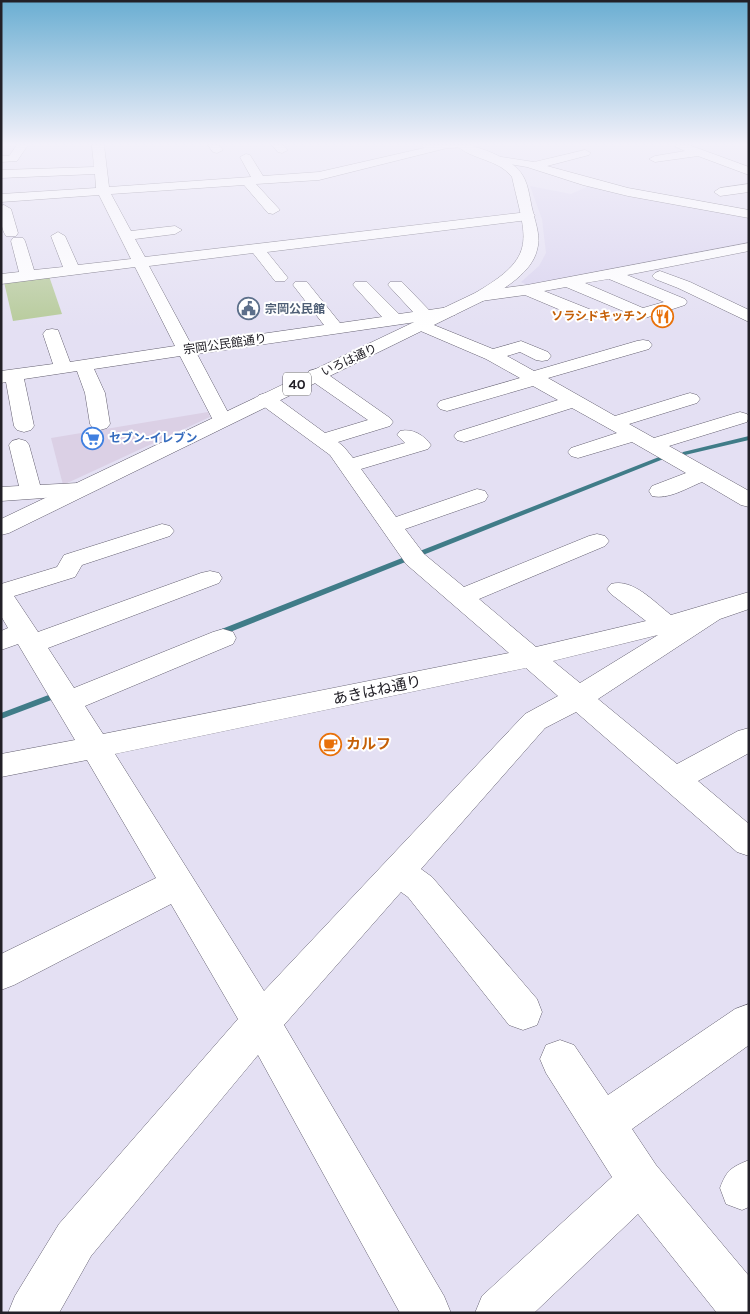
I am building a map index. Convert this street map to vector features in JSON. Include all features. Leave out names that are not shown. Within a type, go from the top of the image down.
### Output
[{"type":"street","points":[[2,206],[28,276]]},
{"type":"street","points":[[10,206],[54,208],[60,206]]},
{"type":"street","points":[[110,206],[222,420]]},
{"type":"street","points":[[270,206],[272,210]]},
{"type":"street","name":"いろは通り","points":[[1,528],[316,375],[424,320],[449,312],[481,296],[512,276],[530,251],[532,236],[526,206]]},
{"type":"street","points":[[693,206],[749,214]]},
{"type":"street","points":[[1,279],[528,216]]},
{"type":"street","points":[[126,236],[175,230]]},
{"type":"street","points":[[58,236],[72,270]]},
{"type":"street","points":[[481,296],[527,290],[642,269],[749,247]]},
{"type":"street","points":[[256,248],[280,278]]},
{"type":"street","points":[[642,269],[684,285],[749,317]]},
{"type":"street","points":[[568,282],[642,314],[679,302],[611,274]]},
{"type":"street","points":[[301,285],[335,328]]},
{"type":"street","points":[[361,285],[394,320]]},
{"type":"street","points":[[396,285],[424,320],[534,378],[748,499]]},
{"type":"street","points":[[527,290],[588,315]]},
{"type":"street","name":"宗岡公民館通り","points":[[5,376],[394,320],[424,320]]},
{"type":"street","points":[[52,334],[63,368]]},
{"type":"street","points":[[447,405],[643,345]]},
{"type":"street","points":[[492,355],[521,346],[542,356]]},
{"type":"street","points":[[83,365],[95,393],[100,424]]},
{"type":"street","points":[[487,375],[514,367]]},
{"type":"street","points":[[316,375],[383,422],[323,440]]},
{"type":"street","points":[[5,376],[22,436],[31,492]]},
{"type":"street","points":[[266,399],[337,450],[411,553],[460,598],[749,843]]},
{"type":"street","points":[[612,423],[690,399]]},
{"type":"street","points":[[464,436],[575,401]]},
{"type":"street","points":[[578,452],[740,418]]},
{"type":"street","points":[[348,466],[421,445],[407,435]]},
{"type":"street","points":[[660,491],[703,474]]},
{"type":"street","points":[[1,494],[78,490]]},
{"type":"street","points":[[392,526],[477,496]]},
{"type":"street","points":[[162,532],[73,560],[66,572],[1,593],[41,665],[95,747],[261,1022],[427,1313]]},
{"type":"street","points":[[460,598],[598,541]]},
{"type":"street","points":[[41,665],[214,586]]},
{"type":"street","points":[[620,589],[667,624]]},
{"type":"street","name":"あきはね通り","points":[[1,766],[530,658],[711,613],[749,600]]},
{"type":"street","points":[[32,1313],[75,1240],[261,1022],[535,721],[578,698],[711,613]]},
{"type":"street","points":[[41,665],[223,638]]},
{"type":"street","points":[[674,780],[749,739]]},
{"type":"street","points":[[397,872],[420,887],[523,1012]]},
{"type":"street","points":[[1,973],[178,884]]},
{"type":"street","points":[[604,1124],[749,1022]]},
{"type":"street","points":[[560,1059],[640,1181],[748,1313]]},
{"type":"street","points":[[498,1313],[640,1181]]},
{"type":"shaded area","points":[[537,206],[685,206],[749,217],[749,244],[527,285],[521,282],[539,266],[546,253],[542,219]]},
{"type":"shaded area","points":[[208,412],[210,417],[63,485],[51,438]]},
{"type":"green space","points":[[49,276],[62,314],[13,321],[4,282]]},
{"type":"waterway","points":[[685,453],[749,438]]},
{"type":"waterway","points":[[217,634],[664,457]]},
{"type":"waterway","points":[[1,716],[59,694]]},
{"type":"place","name":"宗岡公民館","points":[[249,309]]},
{"type":"place","name":"ソラシドキッチン","points":[[663,316]]},
{"type":"place","name":"セブン-イレブン","points":[[93,438]]},
{"type":"place","name":"カルフ","points":[[330,744]]}]
